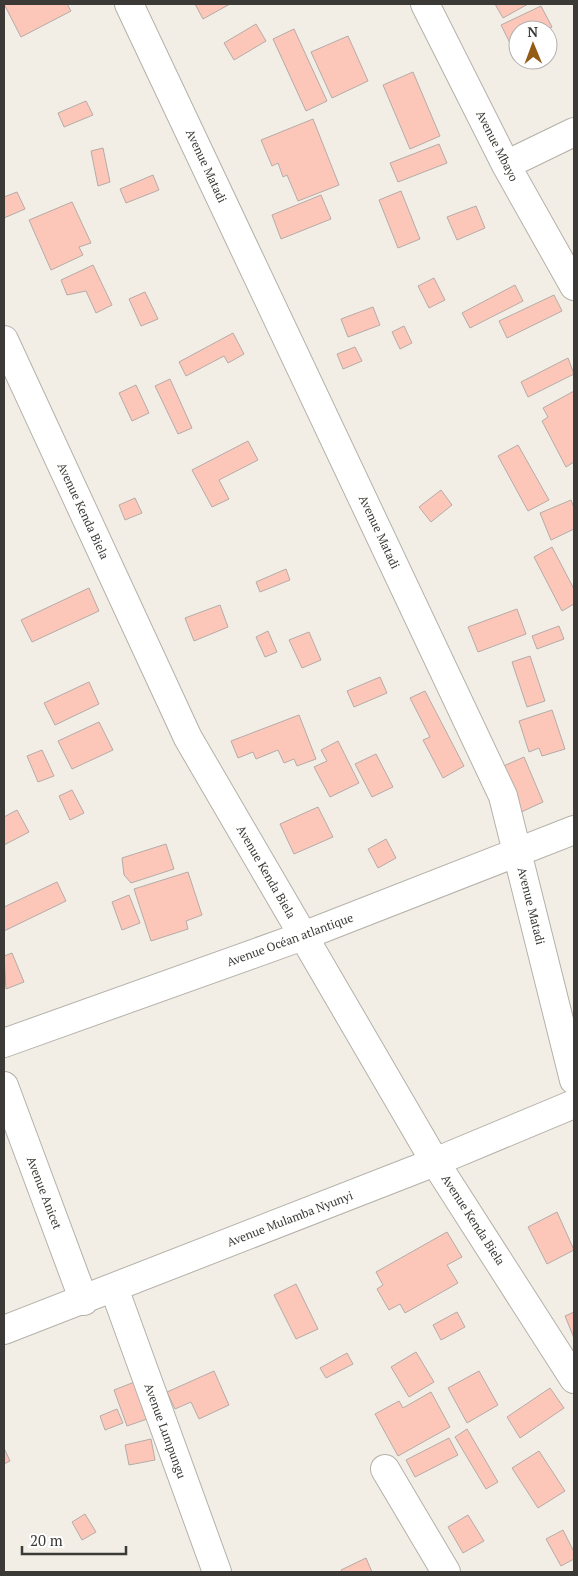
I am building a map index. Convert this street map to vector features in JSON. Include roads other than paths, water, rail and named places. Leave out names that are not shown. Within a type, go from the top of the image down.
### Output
[{"type":"street","name":"Avenue Matadi","points":[[129,4],[503,796],[574,1080]]},
{"type":"street","name":"Avenue Mbayo","points":[[425,4],[506,165],[574,286]]},
{"type":"street","points":[[506,165],[574,132]]},
{"type":"street","name":"Avenue Kenda Biela","points":[[4,340],[188,738],[435,1162],[574,1379]]},
{"type":"street","name":"Avenue Océan atlantique","points":[[4,1043],[303,936],[574,830]]},
{"type":"street","name":"Avenue Anicet","points":[[4,1086],[84,1300]]},
{"type":"street","name":"Avenue Mulamba Nyunyi","points":[[4,1330],[435,1162],[574,1104]]},
{"type":"street","name":"Avenue Lumpungu","points":[[114,1288],[218,1572]]},
{"type":"street","points":[[385,1469],[446,1572]]}]
